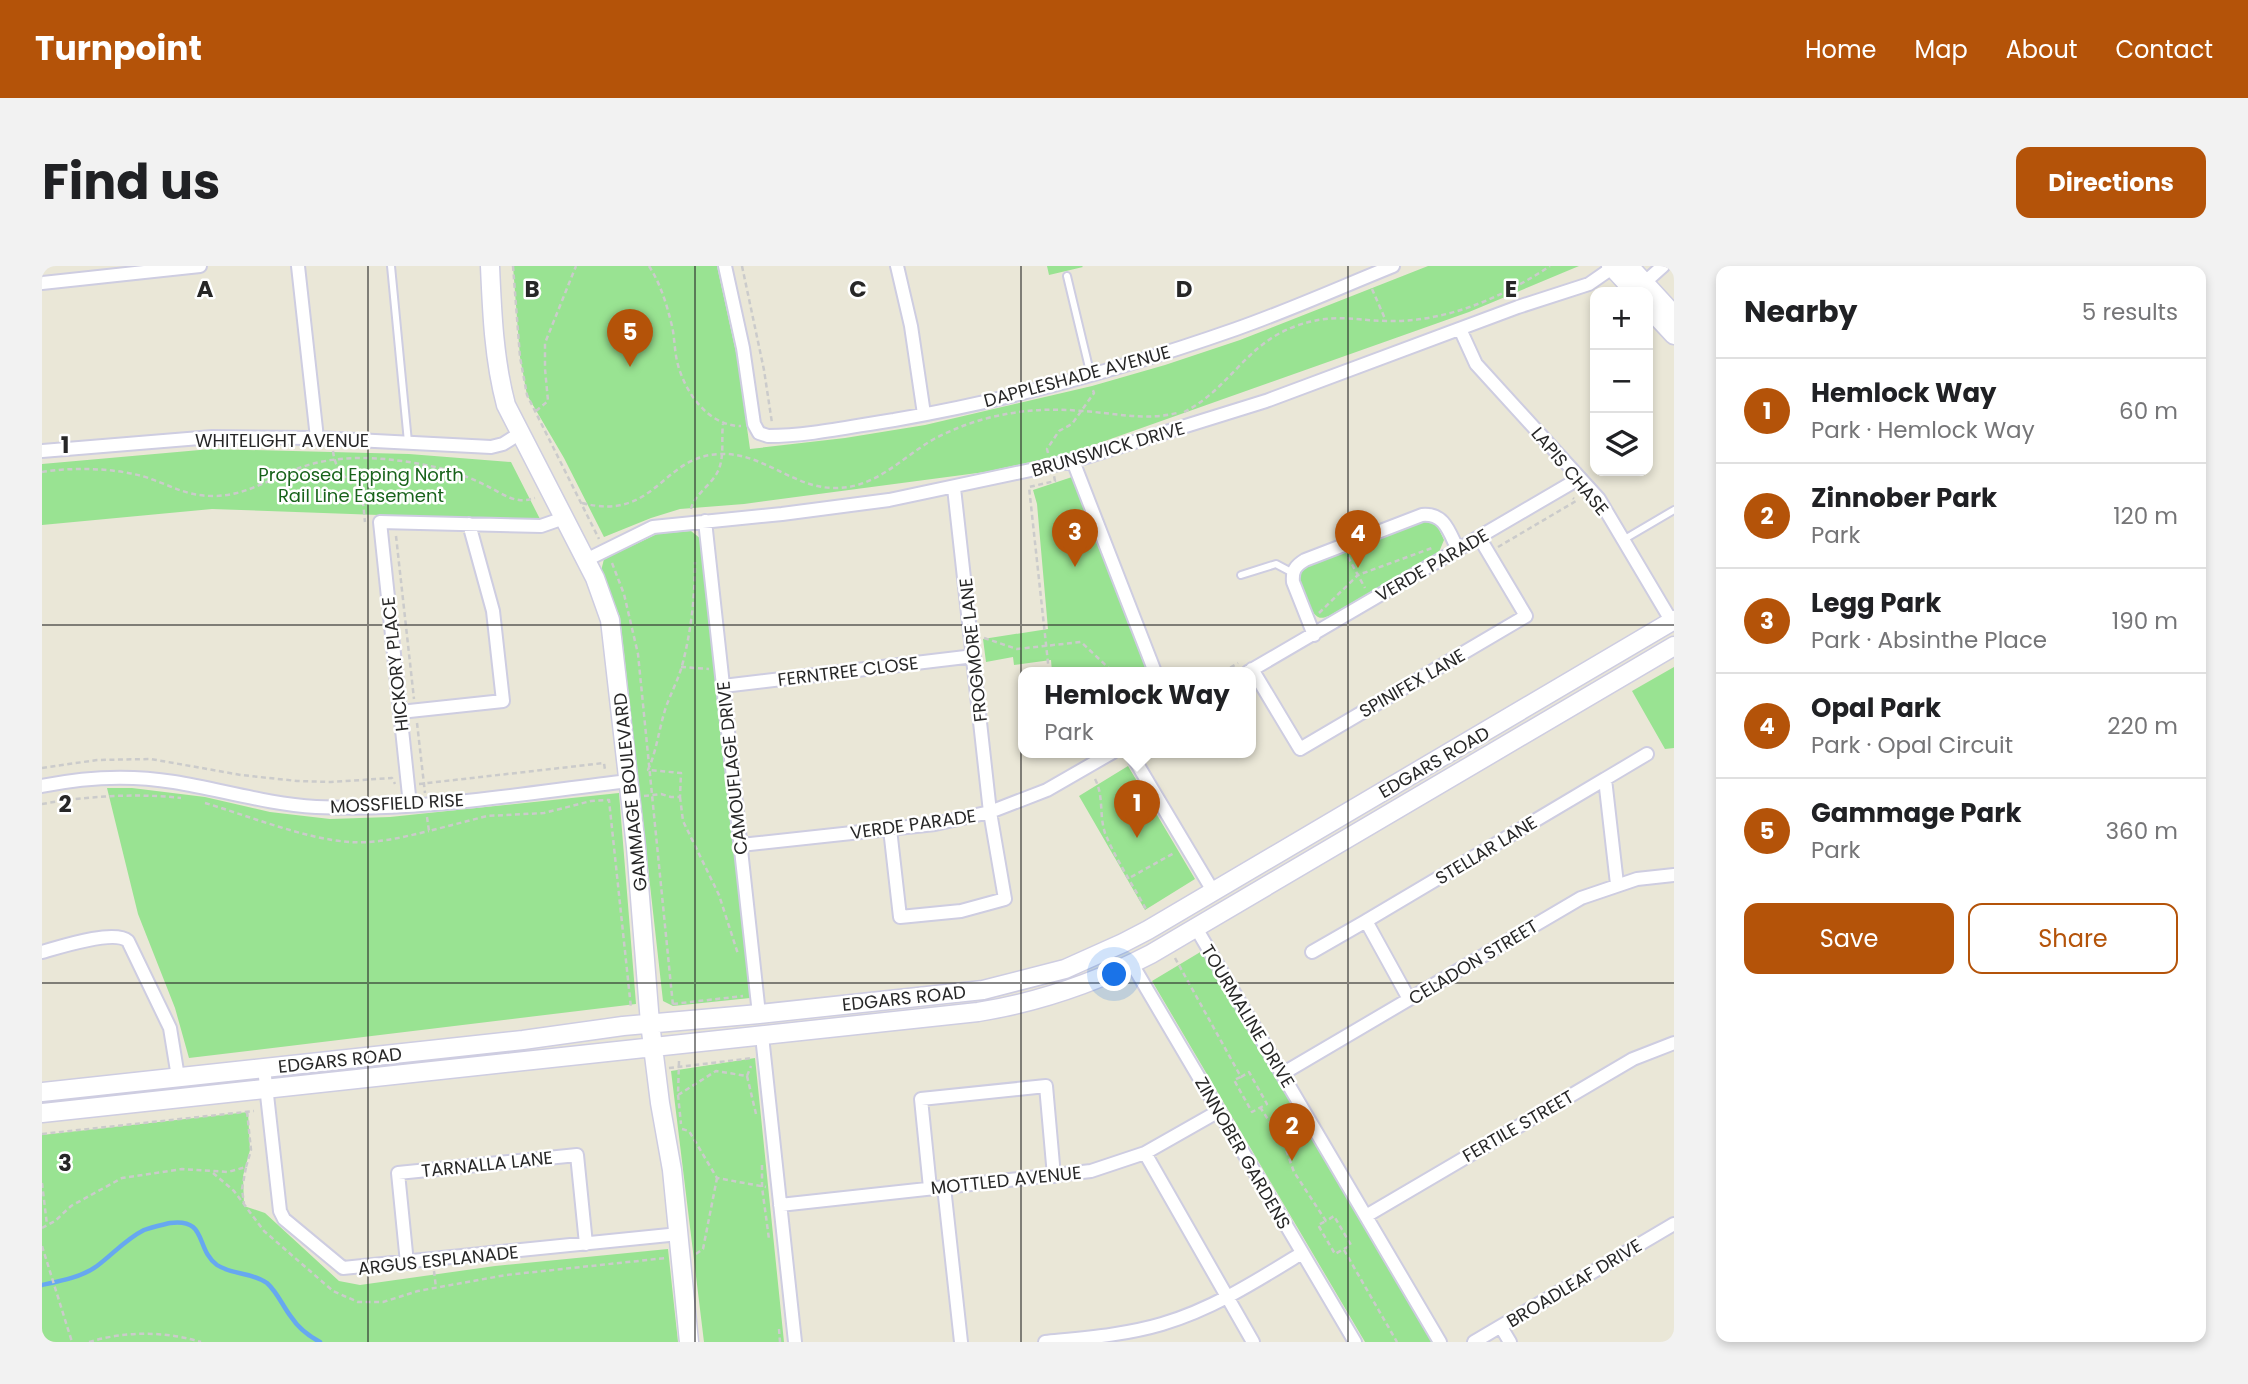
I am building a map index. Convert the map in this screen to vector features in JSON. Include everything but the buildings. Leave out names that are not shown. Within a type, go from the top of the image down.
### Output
[{"type":"main road","name":"GAMMAGE BOULEVARD","points":[[490,266],[498,376],[506,405],[586,560],[605,600],[610,620],[630,789],[650,1023],[672,1170],[689,1342]]},
{"type":"main road","points":[[1616,266],[1637,287]]},
{"type":"main road","points":[[1653,299],[1674,315]]},
{"type":"main road","points":[[1653,312],[1674,335]]},
{"type":"main road","name":"EDGARS ROAD","points":[[42,1092],[650,1023],[967,992],[1012,984],[1065,969],[1183,909],[1673,623]]},
{"type":"main road","name":"EDGARS ROAD","points":[[42,1113],[762,1037],[1011,1007],[1078,988],[1132,964],[1196,928],[1674,646]]},
{"type":"main road","points":[[1213,891],[1225,911]]},
{"type":"main road","name":"TOURMALINE DRIVE","points":[[1183,909],[1196,928]]},
{"type":"street","points":[[42,283],[200,266]]},
{"type":"street","points":[[298,266],[317,438]]},
{"type":"street","points":[[725,266],[745,360],[754,424]]},
{"type":"street","points":[[897,266],[916,357],[924,415]]},
{"type":"street","name":"DAPPLESHADE AVENUE","points":[[754,424],[759,433],[773,436],[924,415],[999,399],[1091,376],[1237,329],[1379,269],[1393,266]]},
{"type":"street","name":"BRUNSWICK DRIVE","points":[[586,560],[653,527],[808,511],[954,488],[1052,467],[1266,401],[1518,306],[1588,284],[1616,266]]},
{"type":"street","points":[[1641,287],[1663,266]]},
{"type":"street","name":"LAPIS CHASE","points":[[1460,329],[1476,363],[1599,499],[1673,623]]},
{"type":"street","name":"WHITELIGHT AVENUE","points":[[42,452],[212,437],[317,438],[491,447],[503,444],[519,434]]},
{"type":"street","points":[[1073,461],[1153,667]]},
{"type":"street","name":"VERDE PARADE","points":[[1256,668],[1580,478]]},
{"type":"street","name":"FROGMORE LANE","points":[[890,829],[901,916],[961,911],[1005,900],[990,812],[954,488]]},
{"type":"street","points":[[1314,635],[1293,582],[1297,565],[1305,560],[1422,515],[1432,514],[1446,524],[1458,550]]},
{"type":"street","points":[[400,712],[503,701],[493,611],[469,524],[541,526],[564,518]]},
{"type":"street","name":"CAMOUFLAGE DRIVE","points":[[699,521],[721,668],[759,1014]]},
{"type":"street","name":"HICKORY PLACE","points":[[410,806],[380,522],[469,524]]},
{"type":"street","name":"SPINIFEX LANE","points":[[1256,680],[1300,749],[1526,616],[1479,537]]},
{"type":"street","name":"FERNTREE CLOSE","points":[[723,686],[974,656]]},
{"type":"street","name":"STELLAR LANE","points":[[1312,952],[1647,754]]},
{"type":"street","name":"VERDE PARADE","points":[[741,845],[959,820],[990,812],[1047,790],[1103,758]]},
{"type":"street","points":[[1134,758],[1213,891]]},
{"type":"street","name":"MOSSFIELD RISE","points":[[42,786],[83,779],[142,779],[172,782],[265,801],[361,808],[410,806],[607,783],[630,789]]},
{"type":"street","points":[[1605,779],[1617,884]]},
{"type":"street","name":"CELADON STREET","points":[[1282,1074],[1581,898],[1617,884],[1674,875]]},
{"type":"street","points":[[1366,921],[1409,999]]},
{"type":"street","name":"TOURMALINE DRIVE","points":[[1196,928],[1440,1342]]},
{"type":"street","points":[[42,951],[106,937],[121,936],[128,941],[170,1028],[178,1077]]},
{"type":"street","name":"ZINNOBER GARDENS","points":[[1132,964],[1355,1342]]},
{"type":"street","points":[[762,1037],[795,1342]]},
{"type":"street","name":"FERTILE STREET","points":[[1366,1216],[1633,1059],[1674,1043]]},
{"type":"street","name":"ARGUS ESPLANADE","points":[[264,1068],[279,1205],[284,1219],[343,1268],[679,1234]]},
{"type":"street","points":[[930,1188],[921,1099],[1046,1086],[1054,1175]]},
{"type":"street","name":"MOTTLED AVENUE","points":[[780,1205],[1108,1167],[1145,1153],[1219,1111]]},
{"type":"street","points":[[1145,1153],[1253,1342]]},
{"type":"street","name":"TARNALLA LANE","points":[[407,1263],[398,1173],[577,1155],[586,1244]]},
{"type":"street","points":[[944,1187],[961,1342]]},
{"type":"street","name":"BROADLEAF DRIVE","points":[[1474,1342],[1674,1224]]},
{"type":"street","points":[[1045,1342],[1117,1334],[1162,1324],[1227,1297],[1302,1253]]},
{"type":"street","points":[[1501,1326],[1510,1342]]},
{"type":"lane","points":[[391,266],[408,442]]},
{"type":"lane","points":[[1067,276],[1091,376]]},
{"type":"lane","points":[[1623,540],[1674,510]]},
{"type":"lane","points":[[1241,575],[1276,564],[1293,573]]},
{"type":"path","points":[[513,266],[522,377],[527,396],[611,562],[624,594],[638,654],[673,1005],[745,996],[743,985]]},
{"type":"path","points":[[536,412],[548,401],[545,343],[576,266]]},
{"type":"path","points":[[649,266],[660,285],[667,306],[681,375],[702,408],[723,424],[754,424]]},
{"type":"path","points":[[742,266],[772,423]]},
{"type":"path","points":[[582,503],[608,507],[635,501],[683,466],[722,454],[759,461],[784,475],[812,485],[849,488],[877,478],[935,439],[970,423],[1027,410],[1082,411],[1151,418],[1183,412],[1210,397],[1252,351],[1277,334],[1319,319],[1338,317],[1386,321],[1426,317],[1469,307],[1517,287],[1550,266]]},
{"type":"path","points":[[1371,288],[1386,321]]},
{"type":"path","points":[[1052,467],[1047,449],[1059,431],[1072,424],[1094,393],[1091,376]]},
{"type":"path","points":[[699,521],[691,505],[716,475],[722,454],[723,424]]},
{"type":"path","points":[[333,439],[334,459],[340,472],[360,495],[365,522]]},
{"type":"path","points":[[42,472],[83,469],[117,471],[143,477],[187,494],[223,496],[247,491],[295,469],[334,459],[435,467],[468,477],[518,500],[532,499],[570,480]]},
{"type":"path","points":[[1029,487],[1048,667]]},
{"type":"path","points":[[1343,546],[1371,600]]},
{"type":"path","points":[[611,562],[621,557]]},
{"type":"path","points":[[649,770],[666,706],[681,667],[692,611],[695,563]]},
{"type":"path","points":[[972,638],[991,640],[1017,649],[1081,642],[1108,667]]},
{"type":"path","points":[[681,667],[721,668]]},
{"type":"path","points":[[42,768],[97,760],[151,759],[274,779],[331,782],[392,778],[399,786],[604,764],[609,800],[630,789],[651,796],[661,794],[680,797]]},
{"type":"path","points":[[1089,767],[1099,787],[1106,835],[1156,924]]},
{"type":"path","points":[[649,770],[681,773],[683,821],[719,895],[740,964]]},
{"type":"path","points":[[42,804],[75,799],[138,796],[191,800]]},
{"type":"path","points":[[203,802],[337,840],[384,841],[429,831]]},
{"type":"path","points":[[1129,878],[1186,847]]},
{"type":"path","points":[[1168,944],[1241,1077]]},
{"type":"path","points":[[678,1096],[716,1071],[747,1076],[755,1058],[679,1067]]},
{"type":"path","points":[[1249,1072],[1267,1104],[1252,1112],[1234,1080],[1241,1077],[1249,1072]]},
{"type":"path","points":[[1259,1107],[1284,1144],[1298,1179],[1326,1221]]},
{"type":"path","points":[[42,1133],[269,1109]]},
{"type":"path","points":[[244,1207],[242,1189],[250,1150],[247,1112]]},
{"type":"path","points":[[42,1228],[71,1206],[122,1178],[183,1169],[228,1172],[246,1167]]},
{"type":"path","points":[[695,1254],[703,1249],[718,1178]]},
{"type":"path","points":[[42,1183],[47,1226]]},
{"type":"path","points":[[1334,1216],[1351,1245],[1335,1254],[1318,1225],[1326,1221],[1334,1216]]},
{"type":"path","points":[[42,1246],[72,1342]]},
{"type":"path","points":[[1344,1250],[1397,1342]]},
{"type":"path","points":[[433,1260],[436,1288]]},
{"type":"path","points":[[89,1342],[126,1334],[148,1333],[201,1342]]},
{"type":"green space","points":[[513,266],[717,266],[737,357],[750,449],[925,425],[1092,386],[1240,340],[1428,266],[1579,266],[1469,312],[1071,453],[985,472],[744,504],[680,509],[604,537],[564,458],[527,395],[520,357]]},
{"type":"green space","points":[[1047,266],[1082,266],[1083,267],[1049,275]]},
{"type":"green space","name":"Proposed Epping North Rail Line Easement","points":[[211,449],[409,454],[511,462],[541,521],[212,509],[42,525],[42,464]]},
{"type":"green space","points":[[1072,477],[1145,667],[1052,667],[1051,660],[1014,665],[1013,657],[986,662],[983,639],[1048,629],[1037,504],[1033,490]]},
{"type":"green space","points":[[1423,521],[1435,521],[1444,540],[1439,552],[1329,616],[1321,618],[1315,615],[1300,584],[1299,574],[1303,568]]},
{"type":"green space","points":[[691,531],[701,539],[750,998],[673,1006],[663,1001],[620,617],[601,571],[604,559],[657,534]]},
{"type":"green space","points":[[1674,667],[1674,748],[1665,749],[1632,691]]},
{"type":"green space","points":[[1128,766],[1195,879],[1145,910],[1079,796]]},
{"type":"green space","points":[[107,788],[132,788],[205,797],[270,812],[330,819],[390,817],[619,793],[636,1004],[189,1058],[175,1008],[138,914]]},
{"type":"green space","points":[[1202,951],[1432,1342],[1365,1342],[1152,981]]},
{"type":"green space","points":[[755,1058],[784,1342],[704,1342],[671,1071]]},
{"type":"green space","points":[[248,1112],[250,1150],[243,1176],[244,1206],[265,1213],[339,1281],[360,1285],[495,1266],[668,1249],[678,1342],[42,1342],[42,1135]]},
{"type":"waterway","points":[[42,1285],[91,1270],[144,1230],[170,1223],[182,1223],[196,1230],[210,1258],[217,1265],[267,1283],[298,1326],[320,1342]]},
{"type":"place","name":"Gammage Park","points":[[630,367]]},
{"type":"place","name":"Legg Park","points":[[1075,567]]},
{"type":"place","name":"Opal Park","points":[[1358,568]]},
{"type":"place","name":"Hemlock Way","points":[[1137,838]]},
{"type":"place","name":"Zinnober Park","points":[[1292,1161]]}]
